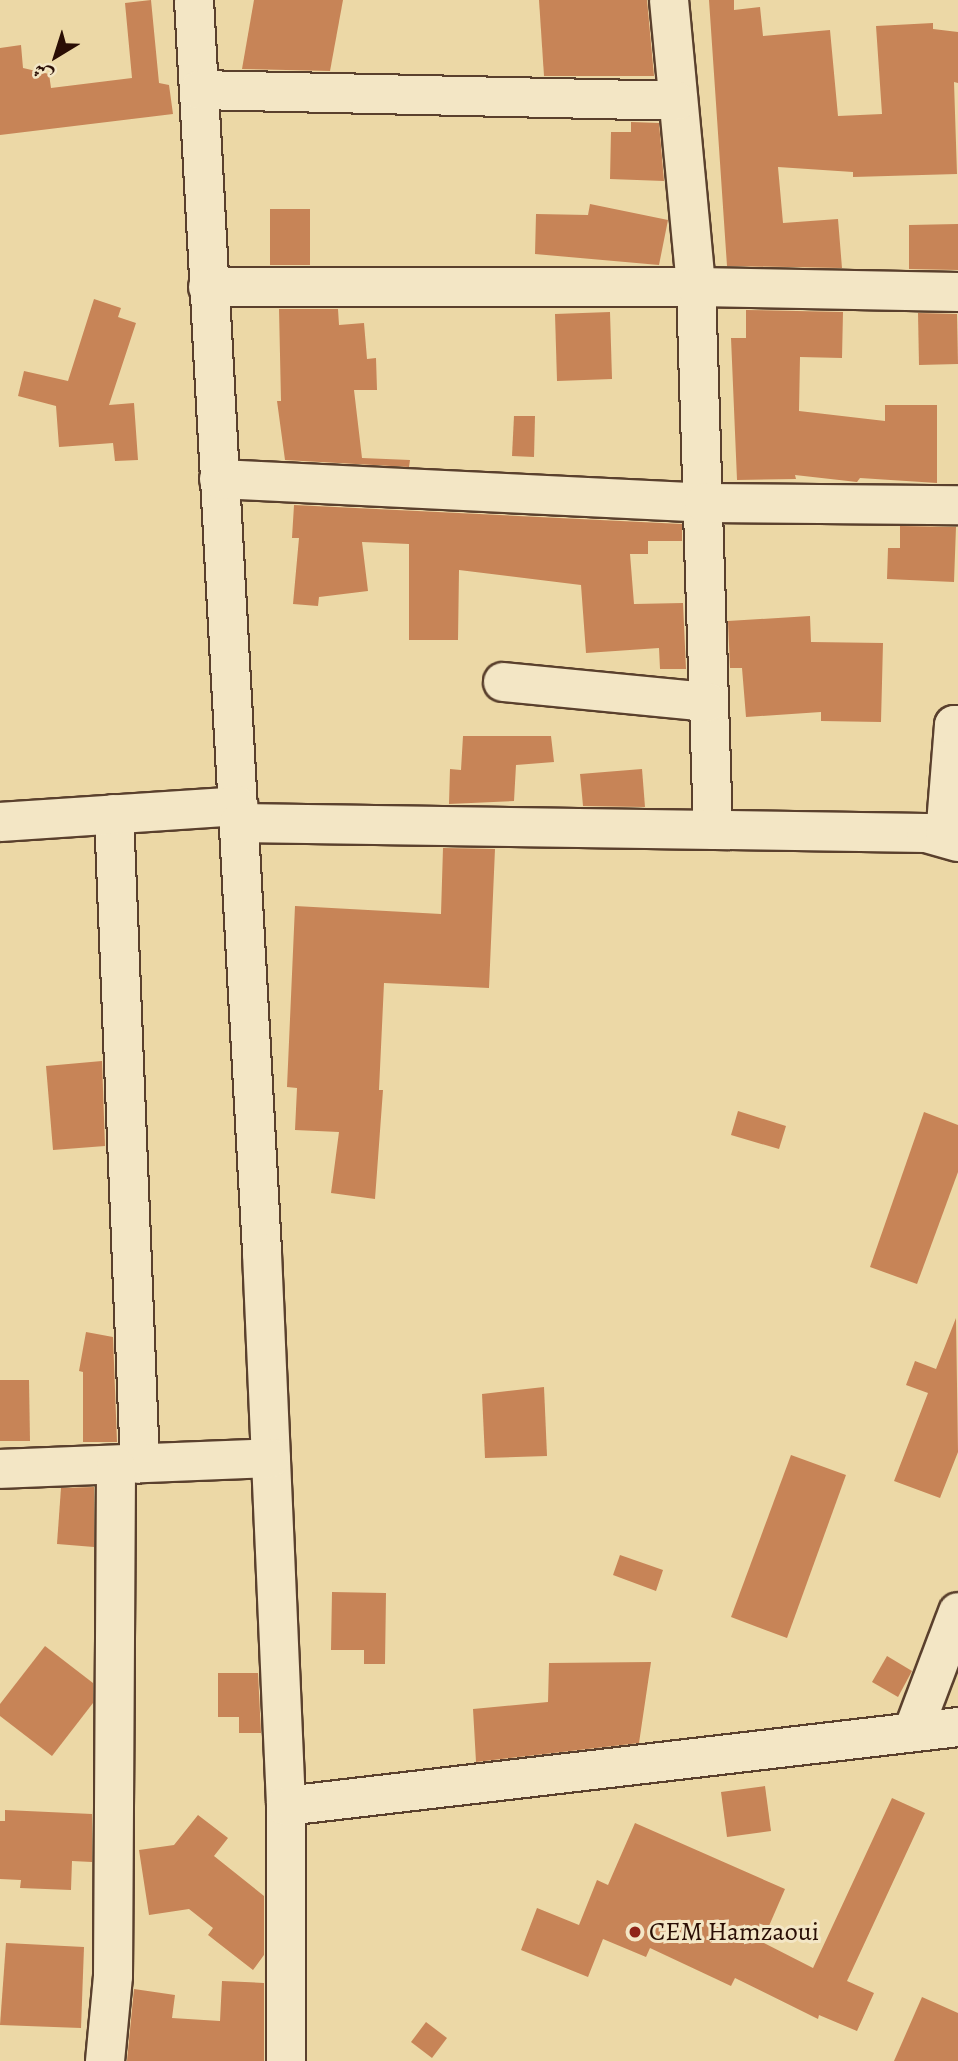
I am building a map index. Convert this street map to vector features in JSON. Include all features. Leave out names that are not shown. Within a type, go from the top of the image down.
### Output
[{"type":"street","points":[[194,0],[271,1458],[286,1806],[286,2061]]},
{"type":"street","points":[[669,0],[696,287],[713,830]]},
{"type":"street","points":[[199,90],[677,101]]},
{"type":"street","points":[[208,287],[696,287],[958,292]]},
{"type":"street","points":[[219,479],[704,503],[958,506]]},
{"type":"street","points":[[503,682],[708,702]]},
{"type":"street","points":[[0,822],[114,814],[238,814],[713,830],[926,832],[951,839],[954,724],[958,725]]},
{"type":"street","points":[[105,2061],[113,1976],[128,1465],[114,814]]},
{"type":"street","points":[[0,1469],[271,1458]]},
{"type":"street","points":[[913,1731],[958,1612]]},
{"type":"street","points":[[286,1806],[958,1727]]},
{"type":"building","points":[[151,0],[159,83],[169,85],[173,114],[0,135],[0,48],[21,45],[23,68],[49,74],[51,88],[132,78],[125,3]]},
{"type":"building","points":[[254,0],[343,0],[330,71],[242,69]]},
{"type":"building","points":[[539,0],[647,0],[654,76],[544,76]]},
{"type":"building","points":[[709,0],[734,0],[734,10],[760,7],[763,36],[830,30],[838,116],[882,114],[876,26],[933,23],[933,29],[958,32],[958,83],[954,82],[957,174],[853,177],[853,172],[778,167],[783,223],[838,219],[842,268],[727,266]]},
{"type":"building","points":[[631,122],[659,123],[664,181],[610,179],[611,132],[631,132]]},
{"type":"building","points":[[590,204],[668,220],[659,265],[535,254],[536,214],[588,215]]},
{"type":"building","points":[[270,209],[310,209],[310,265],[270,265]]},
{"type":"building","points":[[958,224],[958,270],[909,269],[909,225]]},
{"type":"building","points":[[94,299],[121,308],[118,317],[136,323],[109,405],[134,403],[138,460],[115,461],[113,443],[59,447],[56,406],[18,396],[24,371],[68,381]]},
{"type":"building","points":[[279,309],[338,309],[339,325],[364,323],[367,359],[376,358],[377,390],[354,390],[362,458],[410,460],[409,467],[285,460],[277,401],[281,401]]},
{"type":"building","points":[[746,310],[843,312],[842,358],[800,357],[799,411],[885,421],[885,405],[937,405],[937,483],[860,478],[857,482],[795,475],[796,479],[737,480],[731,338],[746,338]]},
{"type":"building","points":[[610,312],[612,379],[557,381],[555,314]]},
{"type":"building","points":[[918,313],[957,314],[958,364],[919,365]]},
{"type":"building","points":[[514,416],[535,416],[534,457],[512,456]]},
{"type":"building","points":[[294,505],[682,524],[682,541],[648,541],[648,554],[630,554],[634,604],[683,603],[686,669],[660,669],[659,648],[586,653],[581,585],[459,570],[458,640],[409,640],[409,544],[362,542],[368,591],[319,597],[318,606],[293,604],[299,538],[292,538]]},
{"type":"building","points":[[900,526],[956,527],[954,582],[887,579],[888,548],[900,548]]},
{"type":"building","points":[[810,616],[811,642],[883,643],[881,722],[821,721],[821,712],[746,717],[742,668],[730,668],[728,621]]},
{"type":"building","points":[[463,736],[551,736],[554,762],[516,765],[514,801],[449,804],[450,769],[461,770]]},
{"type":"building","points":[[642,769],[645,807],[583,806],[580,774]]},
{"type":"building","points":[[443,848],[495,849],[489,988],[384,983],[379,1090],[383,1090],[375,1199],[331,1193],[339,1132],[295,1130],[297,1088],[287,1087],[295,906],[441,914]]},
{"type":"building","points":[[102,1061],[105,1146],[53,1150],[46,1066]]},
{"type":"building","points":[[738,1111],[786,1126],[779,1149],[731,1135]]},
{"type":"building","points":[[924,1112],[958,1125],[958,1172],[917,1284],[870,1267]]},
{"type":"building","points":[[956,1318],[958,1452],[940,1498],[894,1481],[928,1393],[906,1385],[915,1361],[936,1369]]},
{"type":"building","points":[[86,1332],[113,1337],[117,1442],[83,1442],[83,1372],[79,1371]]},
{"type":"building","points":[[0,1380],[29,1380],[30,1441],[0,1441]]},
{"type":"building","points":[[544,1387],[547,1456],[485,1458],[482,1394]]},
{"type":"building","points":[[791,1455],[846,1475],[787,1638],[731,1617]]},
{"type":"building","points":[[94,1487],[94,1547],[57,1544],[61,1488]]},
{"type":"building","points":[[620,1555],[663,1570],[656,1591],[613,1575]]},
{"type":"building","points":[[332,1592],[386,1593],[385,1664],[364,1664],[364,1650],[331,1650]]},
{"type":"building","points":[[45,1646],[93,1683],[93,1703],[52,1756],[0,1716],[0,1704]]},
{"type":"building","points":[[887,1656],[912,1671],[898,1697],[872,1682]]},
{"type":"building","points":[[651,1662],[639,1743],[476,1762],[473,1709],[548,1702],[549,1663]]},
{"type":"building","points":[[218,1673],[258,1673],[261,1733],[239,1733],[239,1717],[218,1717]]},
{"type":"building","points":[[765,1786],[771,1831],[727,1837],[721,1792]]},
{"type":"building","points":[[892,1798],[925,1813],[847,1981],[874,1993],[857,2031],[819,2015],[818,2019],[735,1978],[731,1986],[650,1948],[646,1957],[603,1939],[588,1977],[521,1950],[537,1908],[579,1925],[597,1880],[608,1885],[635,1823],[785,1889],[762,1942],[813,1968]]},
{"type":"building","points":[[5,1810],[92,1814],[92,1862],[72,1861],[71,1890],[20,1888],[21,1880],[0,1879],[0,1821],[5,1821]]},
{"type":"building","points":[[198,1815],[228,1838],[214,1856],[264,1896],[264,1955],[253,1970],[208,1935],[213,1928],[189,1909],[149,1915],[139,1850],[174,1845]]},
{"type":"building","points":[[6,1943],[84,1947],[81,2028],[0,2025]]},
{"type":"building","points":[[222,1981],[264,1983],[264,2061],[127,2061],[134,1989],[175,1995],[172,2018],[220,2021]]},
{"type":"building","points":[[922,1997],[958,2013],[958,2061],[894,2061]]},
{"type":"building","points":[[426,2022],[447,2038],[432,2058],[411,2042]]},
{"type":"place","name":"CEM Hamzaoui","points":[[635,1932]]}]
